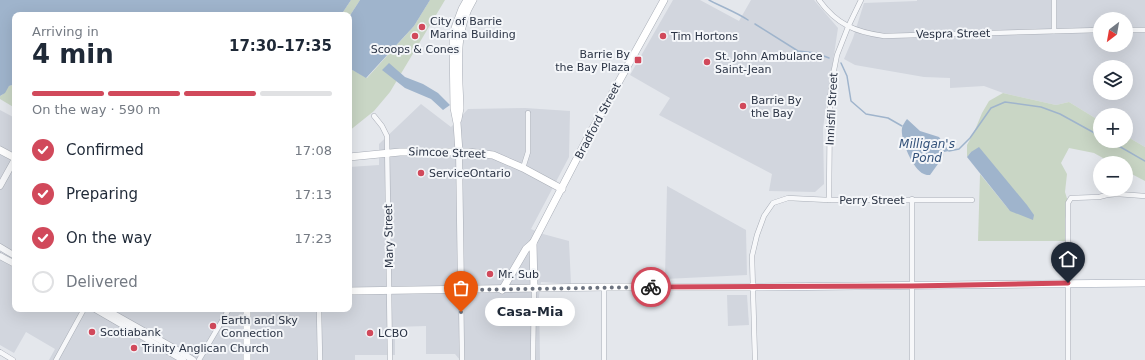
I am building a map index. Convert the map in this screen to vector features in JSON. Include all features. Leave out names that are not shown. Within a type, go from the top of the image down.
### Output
[{"type":"main road","points":[[459,152],[457,123],[460,108],[456,36],[462,9],[467,0]]},
{"type":"main road","points":[[456,36],[473,0]]},
{"type":"main road","name":"Bradford Street","points":[[502,290],[526,249],[533,243],[664,0]]},
{"type":"main road","points":[[0,150],[12,157]]},
{"type":"main road","name":"Simcoe Street","points":[[352,157],[387,153],[459,152],[493,155],[523,168],[562,189]]},
{"type":"main road","points":[[533,243],[534,289]]},
{"type":"main road","points":[[352,291],[390,292],[604,287],[912,286],[1145,283]]},
{"type":"main road","points":[[247,312],[247,360]]},
{"type":"street","name":"Vespra Street","points":[[819,0],[835,19],[848,27],[868,34],[884,36],[1093,30]]},
{"type":"street","name":"Innisfil Street","points":[[829,200],[830,98],[833,76],[837,55],[861,0]]},
{"type":"street","points":[[1054,0],[1054,31]]},
{"type":"street","points":[[1133,30],[1145,30]]},
{"type":"street","points":[[523,168],[528,152],[528,113]]},
{"type":"street","name":"Mary Street","points":[[374,116],[382,126],[387,136],[390,360]]},
{"type":"street","points":[[459,152],[462,360]]},
{"type":"street","points":[[0,186],[12,164]]},
{"type":"street","points":[[1068,360],[1068,203],[1071,198],[1099,197],[1117,194],[1145,196]]},
{"type":"street","name":"Perry Street","points":[[753,287],[753,249],[764,216],[773,203],[788,198],[829,200],[972,200]]},
{"type":"street","points":[[912,200],[912,360]]},
{"type":"street","points":[[0,248],[12,254]]},
{"type":"street","points":[[0,256],[12,262]]},
{"type":"street","points":[[604,287],[604,360]]},
{"type":"street","points":[[753,287],[755,360]]},
{"type":"street","points":[[533,360],[534,289]]},
{"type":"street","points":[[56,360],[82,312]]},
{"type":"street","points":[[100,312],[183,360]]},
{"type":"street","points":[[110,312],[193,360]]},
{"type":"street","points":[[200,360],[227,312]]},
{"type":"street","points":[[319,312],[320,360]]},
{"type":"street","points":[[0,352],[14,360]]},
{"type":"shaded area","points":[[673,0],[700,0],[739,21],[751,0],[814,0],[838,28],[823,128],[824,184],[815,192],[769,191],[772,174],[659,115],[670,98],[630,75]]},
{"type":"shaded area","points":[[917,0],[1145,0],[1145,147],[1133,140],[1133,108],[1093,108],[1093,117],[1069,102],[1056,105],[1003,93],[984,86],[950,88],[950,78],[924,77],[855,65],[844,59],[853,38],[864,3]]},
{"type":"shaded area","points":[[421,104],[451,127],[468,109],[525,108],[570,111],[569,157],[531,229],[569,241],[571,284],[541,282],[539,296],[540,360],[460,360],[455,354],[426,354],[426,326],[395,327],[395,355],[355,355],[355,360],[49,360],[55,349],[26,332],[14,353],[0,345],[0,110],[12,116],[12,312],[352,312],[352,167],[379,165],[379,144]]},
{"type":"shaded area","points":[[667,186],[746,230],[747,275],[665,279]]},
{"type":"shaded area","points":[[727,295],[747,295],[749,325],[728,326]]},
{"type":"green space","points":[[351,0],[360,0],[352,12],[343,12]]},
{"type":"green space","points":[[430,0],[445,0],[390,92],[374,111],[352,129],[352,70],[367,78],[414,26]]},
{"type":"green space","points":[[12,85],[12,106],[0,99],[0,96],[9,86]]},
{"type":"green space","points":[[1003,93],[1056,105],[1069,102],[1093,117],[1093,148],[1133,148],[1133,140],[1145,147],[1145,181],[1133,175],[1133,156],[1099,156],[1094,153],[1069,148],[1061,163],[1067,174],[1065,192],[1069,205],[1065,219],[1065,241],[978,241],[980,174],[1010,211],[971,152],[967,157],[967,145],[989,101]]},
{"type":"water","points":[[0,0],[351,0],[343,12],[12,12],[12,85],[9,86],[5,93],[0,96]]},
{"type":"water","points":[[360,0],[430,0],[414,26],[366,78],[352,70],[352,12]]},
{"type":"water","points":[[389,63],[405,77],[423,84],[438,93],[450,105],[443,110],[431,99],[405,88],[382,70]]},
{"type":"water","name":"Milligan's Pond","points":[[907,119],[920,131],[939,137],[949,151],[944,152],[943,157],[930,175],[920,171],[908,154],[902,133],[902,127]]},
{"type":"water","points":[[979,147],[1027,205],[1034,215],[1033,220],[1010,211],[967,157],[971,152]]},
{"type":"waterway","points":[[709,0],[739,14],[748,20]]},
{"type":"waterway","points":[[755,24],[798,51],[816,53],[829,58]]},
{"type":"waterway","points":[[841,63],[847,76],[851,101],[866,114],[888,118],[902,126]]},
{"type":"waterway","points":[[949,151],[959,149],[970,138],[991,108],[1005,102],[1041,107],[1060,114],[1093,132]]},
{"type":"waterway","points":[[1122,148],[1145,161]]},
{"type":"way so far","points":[[461,312],[461,290],[651,287]]},
{"type":"place","name":"City of Barrie Marina Building","points":[[422,27]]},
{"type":"place","name":"Scoops & Cones","points":[[415,36]]},
{"type":"place","name":"Tim Hortons","points":[[663,36]]},
{"type":"place","name":"Barrie By the Bay Plaza","points":[[638,60]]},
{"type":"place","name":"St. John Ambulance Saint-Jean","points":[[707,62]]},
{"type":"place","name":"Barrie By the Bay","points":[[743,106]]},
{"type":"place","name":"ServiceOntario","points":[[421,173]]},
{"type":"place","name":"Mr. Sub","points":[[490,274]]},
{"type":"place","name":"Casa-Mia","points":[[461,312]]},
{"type":"place","name":"Earth and Sky Connection","points":[[213,326]]},
{"type":"place","name":"Scotiabank","points":[[92,332]]},
{"type":"place","name":"LCBO","points":[[370,333]]},
{"type":"place","name":"Trinity Anglican Church","points":[[134,348]]},
{"type":"route","points":[[651,287],[912,286],[1068,283]]}]
